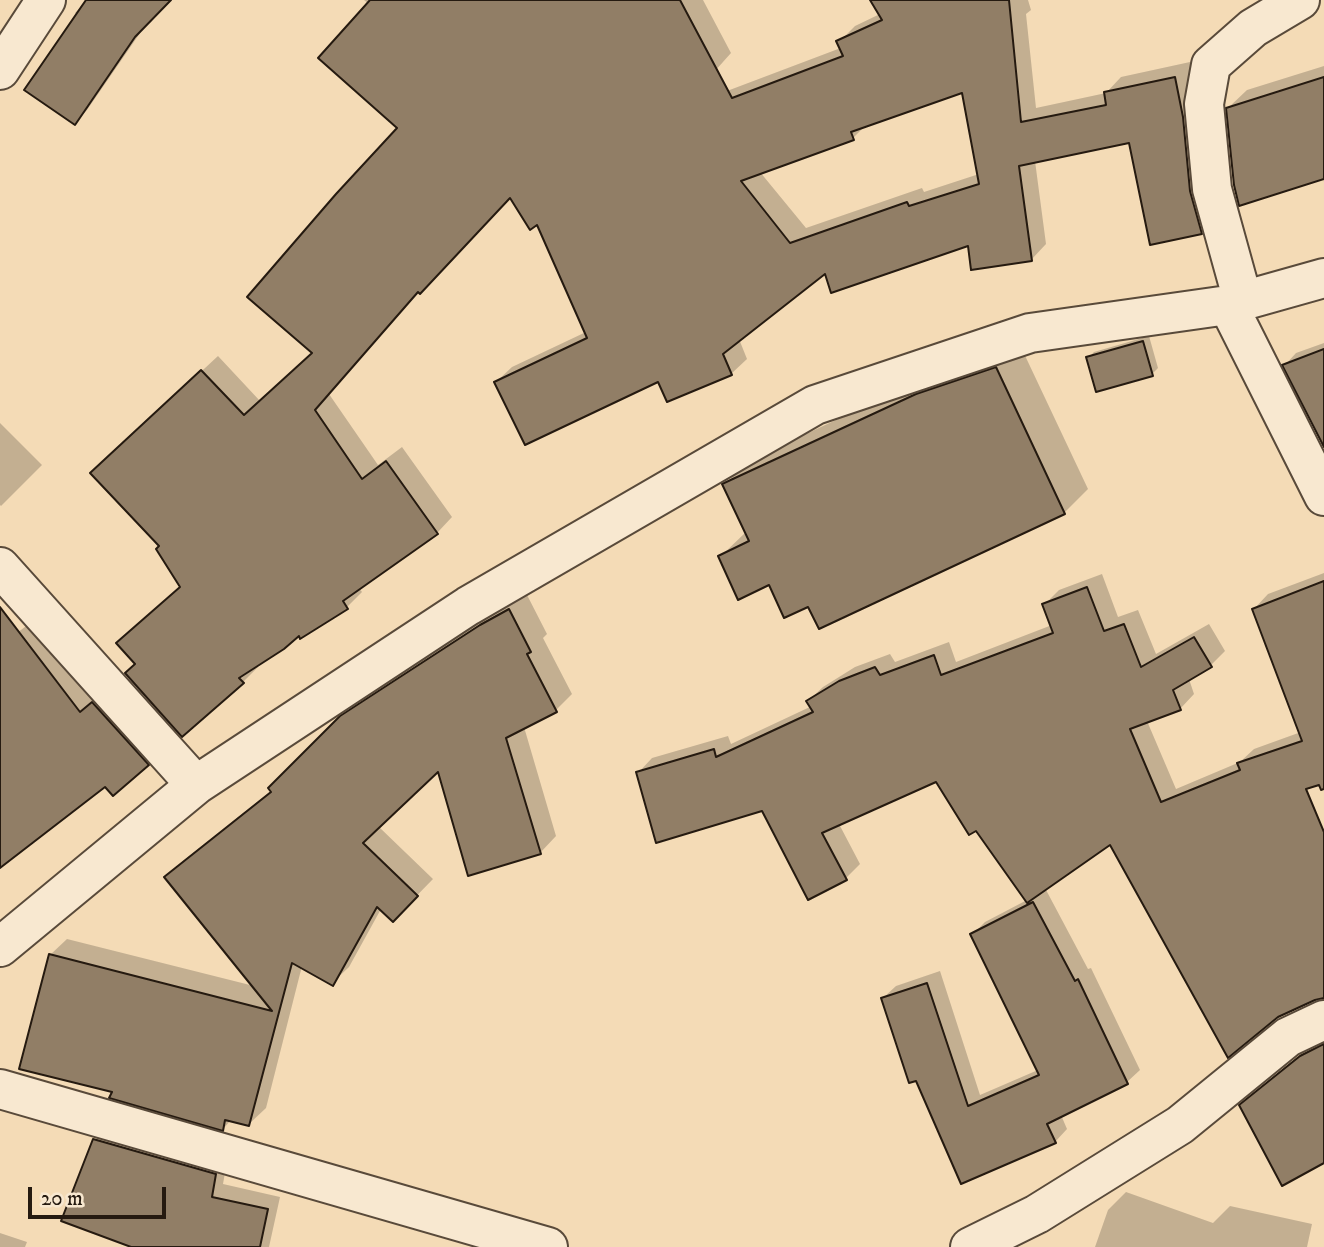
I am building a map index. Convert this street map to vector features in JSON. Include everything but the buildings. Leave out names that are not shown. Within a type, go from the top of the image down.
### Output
[{"type":"street","points":[[0,70],[46,0]]},
{"type":"street","points":[[1300,0],[1253,28],[1211,65],[1204,104],[1212,189],[1236,303],[1324,496]]},
{"type":"street","points":[[0,947],[196,785],[468,606],[815,405],[1030,334],[1236,303],[1324,278]]},
{"type":"street","points":[[0,567],[196,785]]},
{"type":"street","points":[[970,1247],[1037,1214],[1180,1125],[1288,1037],[1324,1020]]},
{"type":"street","points":[[0,1088],[548,1247]]}]
